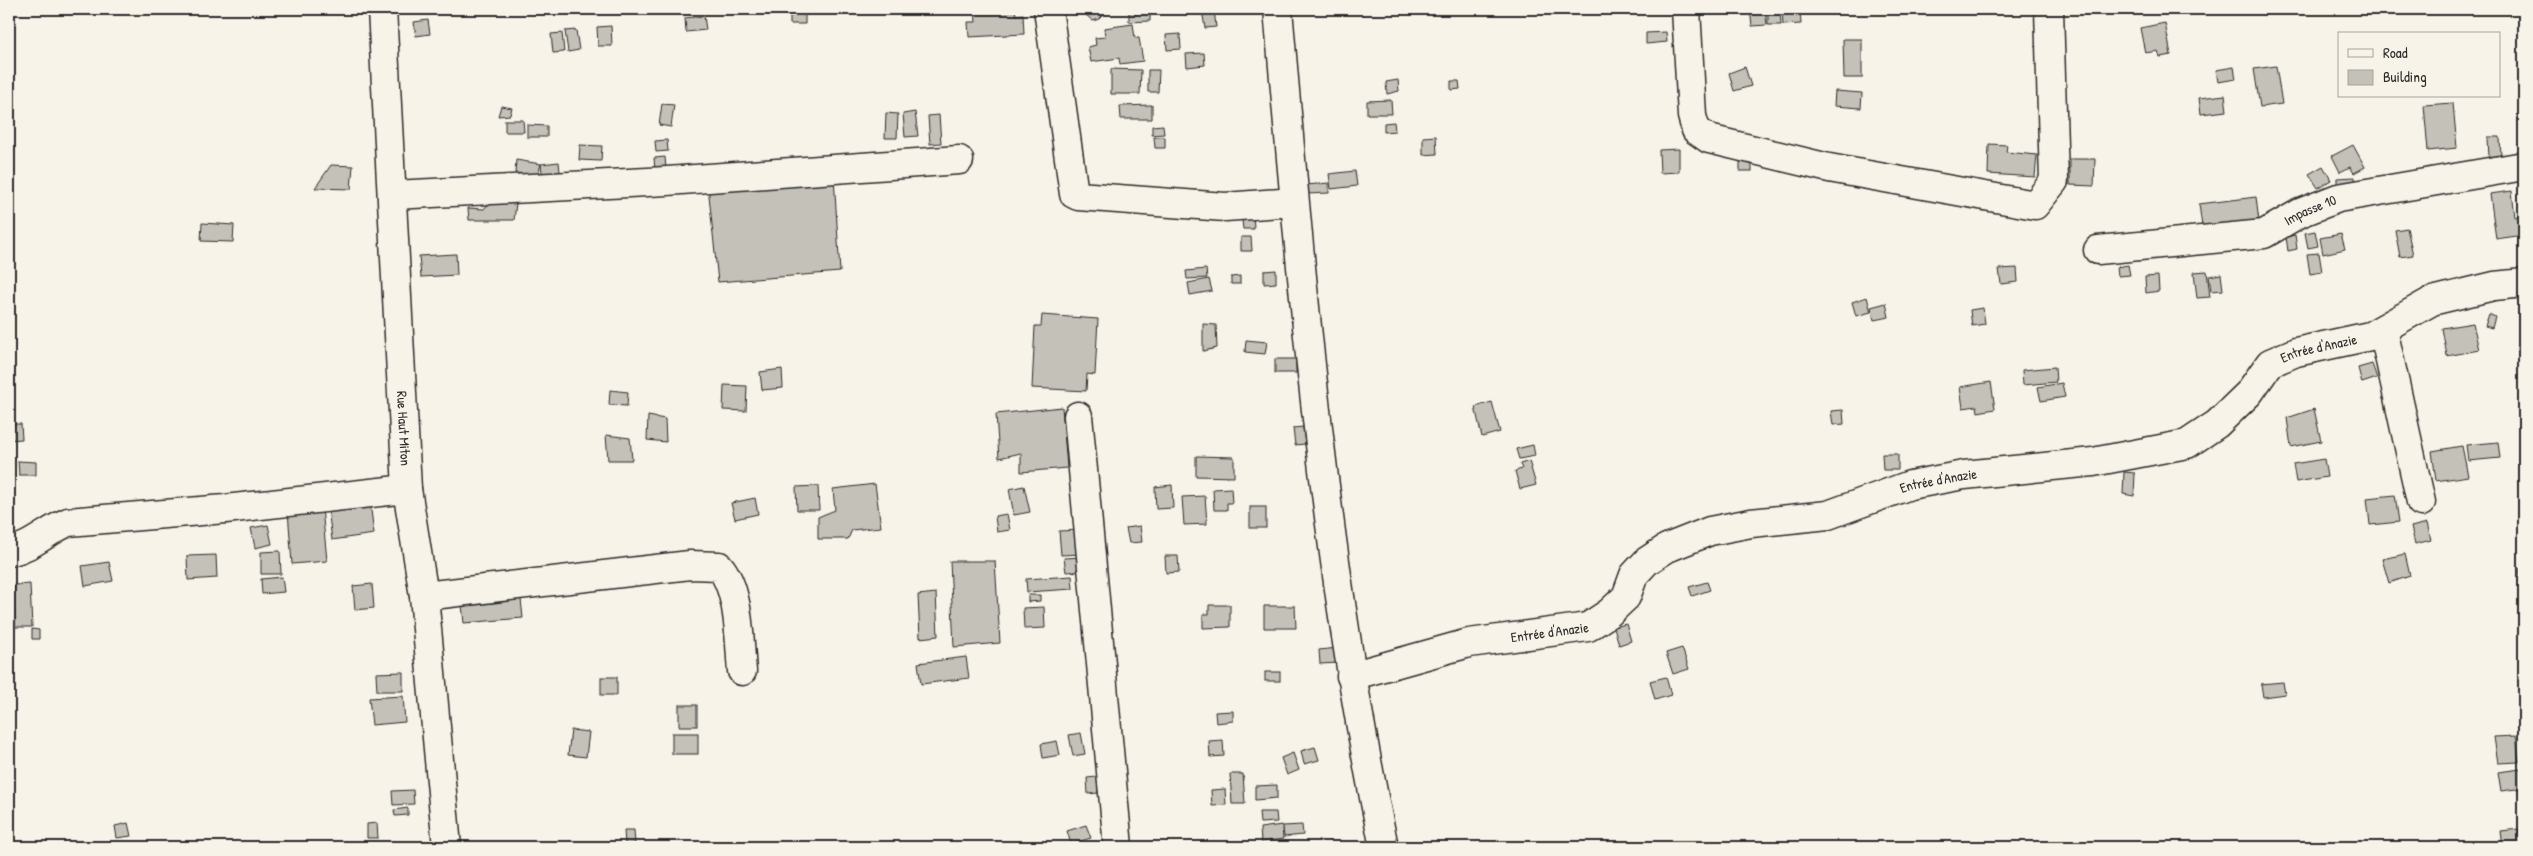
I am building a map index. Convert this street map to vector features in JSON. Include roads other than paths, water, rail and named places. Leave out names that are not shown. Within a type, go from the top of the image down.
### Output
[{"type":"street","name":"Rue Haut Miton","points":[[382,9],[407,489],[424,596],[447,847]]},
{"type":"street","points":[[1048,9],[1074,194],[1078,196],[1225,207],[1294,202]]},
{"type":"street","points":[[1278,9],[1294,202],[1330,538],[1351,676],[1384,847]]},
{"type":"street","points":[[1686,9],[1692,116],[1696,130],[1709,139],[1830,168],[2035,205],[2054,181],[2048,9]]},
{"type":"street","points":[[393,195],[667,182],[960,160]]},
{"type":"street","name":"Impasse 10","points":[[2098,250],[2264,234],[2300,213],[2338,198],[2524,166]]},
{"type":"street","name":"Entrée d'Anazie","points":[[1351,676],[1469,643],[1588,627],[1609,613],[1626,597],[1634,575],[1648,561],[1667,548],[1710,531],[1750,523],[1828,515],[1919,483],[1964,475],[2093,462],[2187,444],[2217,424],[2249,393],[2270,364],[2296,352],[2370,336],[2432,300],[2494,286],[2524,283]]},
{"type":"street","points":[[2383,328],[2421,502]]},
{"type":"street","points":[[1078,416],[1118,847]]},
{"type":"street","points":[[9,552],[34,544],[53,528],[68,522],[225,509],[407,489]]},
{"type":"street","points":[[424,596],[690,565],[719,566],[728,575],[733,590],[742,671]]}]
